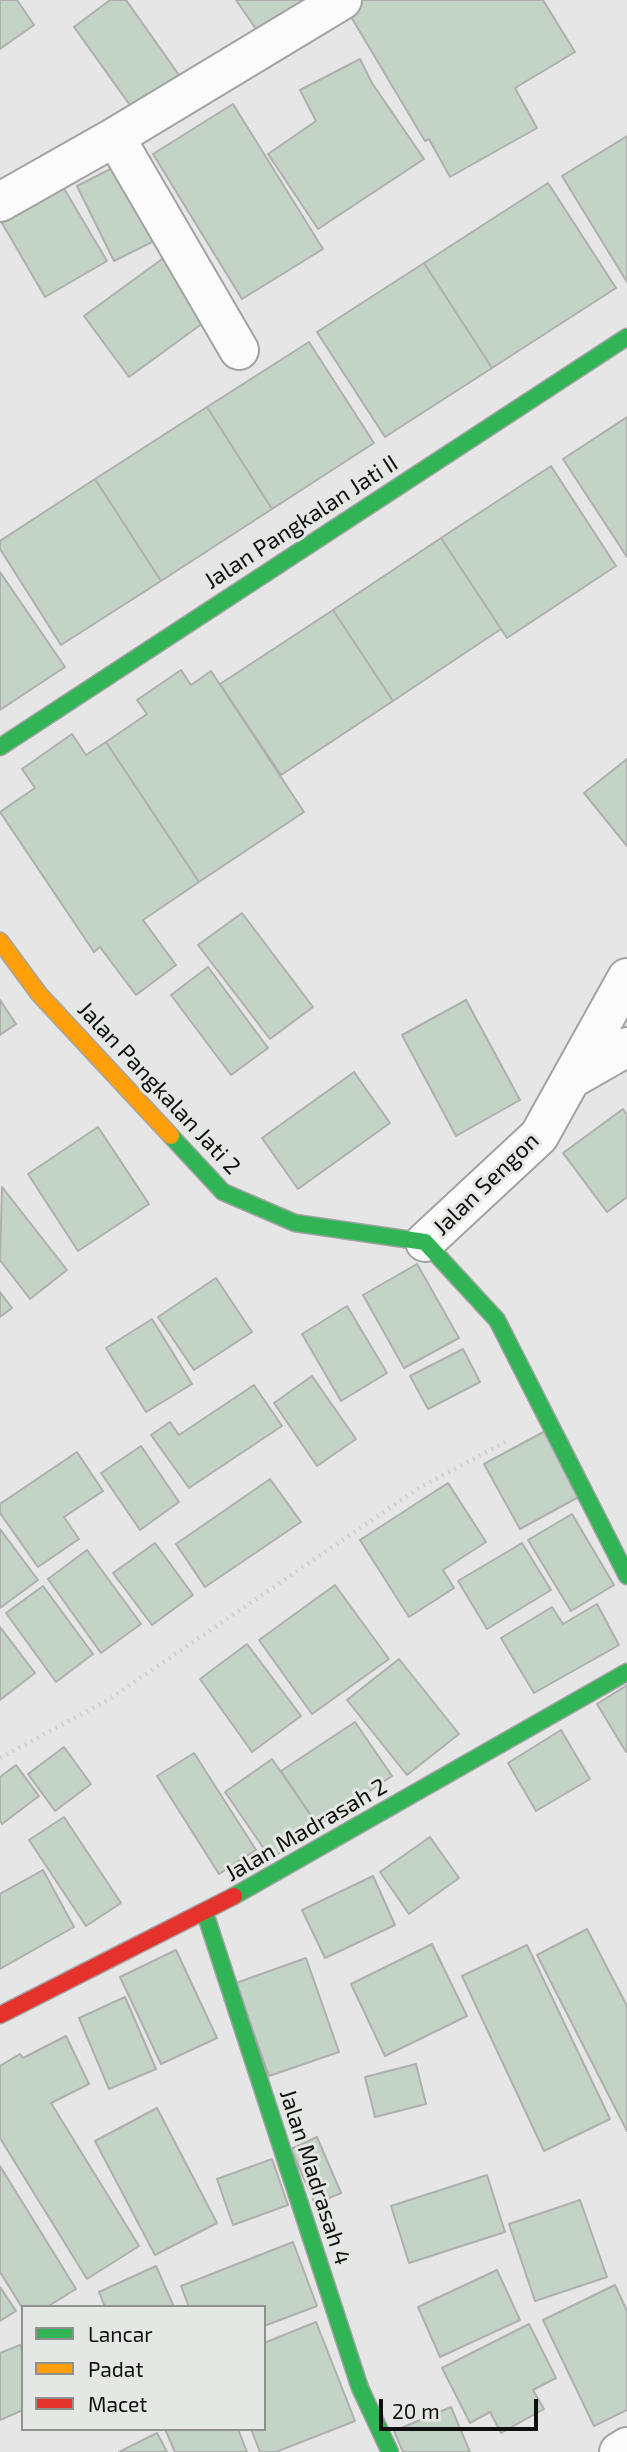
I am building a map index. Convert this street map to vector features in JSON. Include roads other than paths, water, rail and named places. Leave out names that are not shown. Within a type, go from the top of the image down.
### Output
[{"type":"street","points":[[0,202],[115,137],[342,0]]},
{"type":"street","points":[[115,137],[239,349]]},
{"type":"street","name":"Jalan Pangkalan Jati II","points":[[0,747],[627,337]]},
{"type":"street","name":"Jalan Pangkalan Jati 2","points":[[0,941],[39,994],[223,1192],[295,1223],[425,1242]]},
{"type":"street","name":"Jalan Sengon","points":[[425,1242],[539,1136],[627,978]]},
{"type":"street","points":[[571,1079],[627,1048]]},
{"type":"street","points":[[425,1242],[497,1320],[627,1576]]},
{"type":"street","name":"Jalan Madrasah 2","points":[[0,2015],[205,1913],[627,1672]]},
{"type":"street","name":"Jalan Madrasah 4","points":[[205,1913],[360,2388],[390,2452]]},
{"type":"street","points":[[619,2452],[627,2447]]}]
